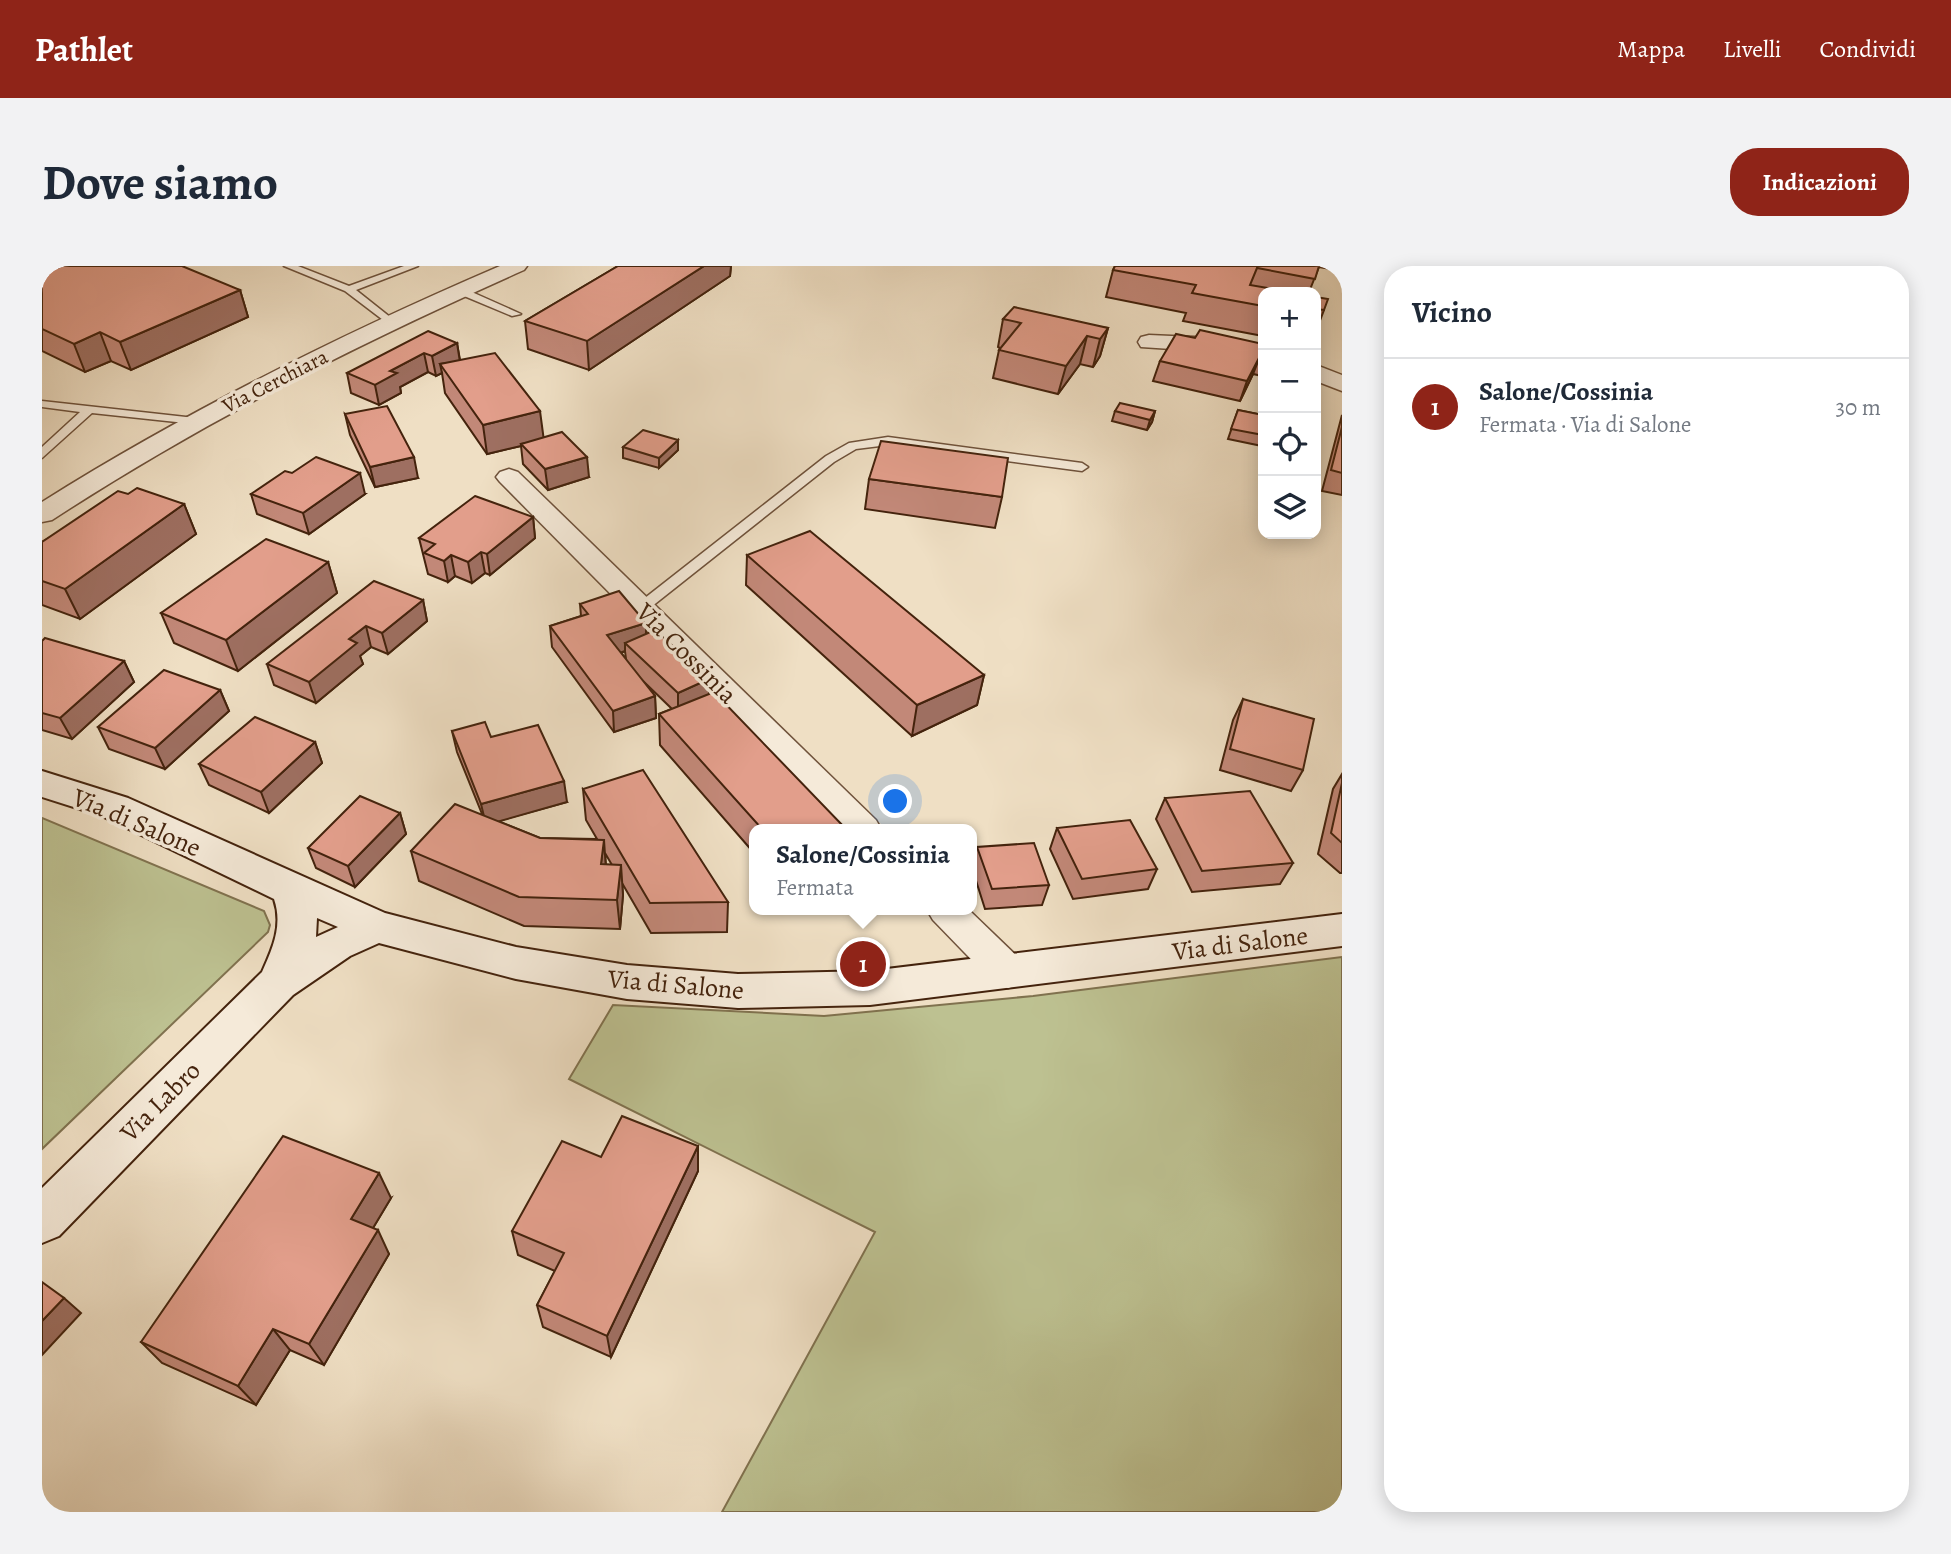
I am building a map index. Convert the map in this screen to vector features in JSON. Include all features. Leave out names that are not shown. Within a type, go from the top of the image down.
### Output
[{"type":"street","name":"Via Cerchiara","points":[[42,514],[195,421],[391,323],[517,266]]},
{"type":"street","points":[[1149,342],[1217,345],[1258,354]]},
{"type":"street","points":[[1321,374],[1342,384]]},
{"type":"street","name":"Via Cossinia","points":[[509,477],[859,824]]},
{"type":"street","name":"Via di Salone","points":[[42,784],[115,807],[377,927],[516,963],[627,982],[738,991],[870,988],[1342,930]]},
{"type":"street","name":"Via Labro","points":[[278,983],[294,944],[299,918],[289,889]]},
{"type":"street","points":[[951,915],[1008,972]]},
{"type":"street","name":"Via Labro","points":[[42,1220],[278,983],[336,945],[377,927]]},
{"type":"lane","points":[[289,266],[349,289],[391,323]]},
{"type":"lane","points":[[349,289],[413,266]]},
{"type":"lane","points":[[461,290],[516,314]]},
{"type":"lane","points":[[42,404],[195,421]]},
{"type":"lane","points":[[42,454],[90,409]]},
{"type":"lane","points":[[641,608],[830,459],[853,446],[888,441],[1082,467]]},
{"type":"green space","points":[[42,818],[264,911],[270,925],[268,932],[42,1149]]},
{"type":"green space","points":[[1342,957],[1342,1512],[722,1512],[875,1232],[569,1079],[613,1005],[824,1016],[1033,996]]},
{"type":"building","points":[[42,266],[182,266],[240,290],[120,342],[100,332],[74,344],[42,329]]},
{"type":"building","points":[[618,266],[704,266],[587,341],[525,321]]},
{"type":"building","points":[[1115,266],[1319,266],[1315,279],[1257,268],[1250,285],[1262,287],[1258,287],[1258,305],[1192,293],[1196,285],[1113,270]]},
{"type":"building","points":[[1321,298],[1328,299],[1324,310],[1321,310]]},
{"type":"building","points":[[1014,307],[1108,328],[1100,339],[1087,336],[1066,366],[999,350],[1021,323],[1003,319]]},
{"type":"building","points":[[1200,330],[1258,343],[1258,360],[1247,381],[1160,361],[1176,334],[1195,338]]},
{"type":"building","points":[[428,331],[457,343],[432,356],[424,353],[390,371],[397,373],[375,385],[347,373]]},
{"type":"building","points":[[495,353],[540,411],[483,425],[440,364]]},
{"type":"building","points":[[1120,403],[1155,411],[1150,420],[1115,411]]},
{"type":"building","points":[[387,406],[414,457],[370,467],[345,414]]},
{"type":"building","points":[[1238,410],[1258,414],[1258,434],[1231,429]]},
{"type":"building","points":[[1342,427],[1342,473],[1331,470]]},
{"type":"building","points":[[643,430],[678,440],[659,458],[623,447]]},
{"type":"building","points":[[562,432],[587,457],[545,469],[521,444]]},
{"type":"building","points":[[881,441],[1008,458],[1002,497],[869,479]]},
{"type":"building","points":[[316,457],[360,473],[303,513],[251,494],[285,471],[292,473]]},
{"type":"building","points":[[137,488],[184,504],[65,589],[42,581],[42,542],[118,491],[128,494]]},
{"type":"building","points":[[475,496],[533,517],[487,554],[481,552],[468,562],[451,555],[444,561],[424,553],[435,544],[419,538]]},
{"type":"building","points":[[810,531],[984,675],[917,705],[747,555]]},
{"type":"building","points":[[266,539],[328,562],[226,640],[161,613]]},
{"type":"building","points":[[374,581],[423,600],[382,633],[366,626],[349,639],[357,643],[309,682],[267,664]]},
{"type":"building","points":[[619,591],[646,623],[607,635],[655,696],[613,711],[550,626],[588,614],[580,604]]},
{"type":"building","points":[[655,630],[709,679],[678,693],[625,643]]},
{"type":"building","points":[[45,638],[124,661],[60,718],[42,713],[42,641]]},
{"type":"building","points":[[164,670],[220,690],[155,748],[98,727]]},
{"type":"building","points":[[714,692],[841,824],[758,824],[659,714]]},
{"type":"building","points":[[1243,699],[1314,719],[1303,770],[1230,749]]},
{"type":"building","points":[[255,717],[315,742],[261,792],[199,764]]},
{"type":"building","points":[[485,722],[491,737],[538,725],[564,781],[481,804],[452,731]]},
{"type":"building","points":[[643,770],[728,902],[650,903],[583,789]]},
{"type":"building","points":[[1342,783],[1342,843],[1331,833]]},
{"type":"building","points":[[1250,791],[1293,863],[1202,871],[1165,798]]},
{"type":"building","points":[[360,796],[400,813],[348,866],[308,848]]},
{"type":"building","points":[[455,804],[540,838],[604,840],[601,864],[621,865],[617,900],[519,897],[411,851]]},
{"type":"building","points":[[1130,820],[1157,869],[1082,879],[1057,828]]},
{"type":"building","points":[[1034,843],[1049,885],[992,889],[977,847]]},
{"type":"building","points":[[622,1116],[698,1146],[607,1336],[537,1305],[564,1253],[512,1231],[562,1141],[601,1157]]},
{"type":"building","points":[[283,1136],[379,1173],[351,1219],[378,1230],[309,1344],[273,1329],[238,1386],[141,1342]]},
{"type":"building","points":[[42,1282],[64,1298],[42,1321]]},
{"type":"place","name":"Salone/Cossinia","points":[[863,964]]}]
